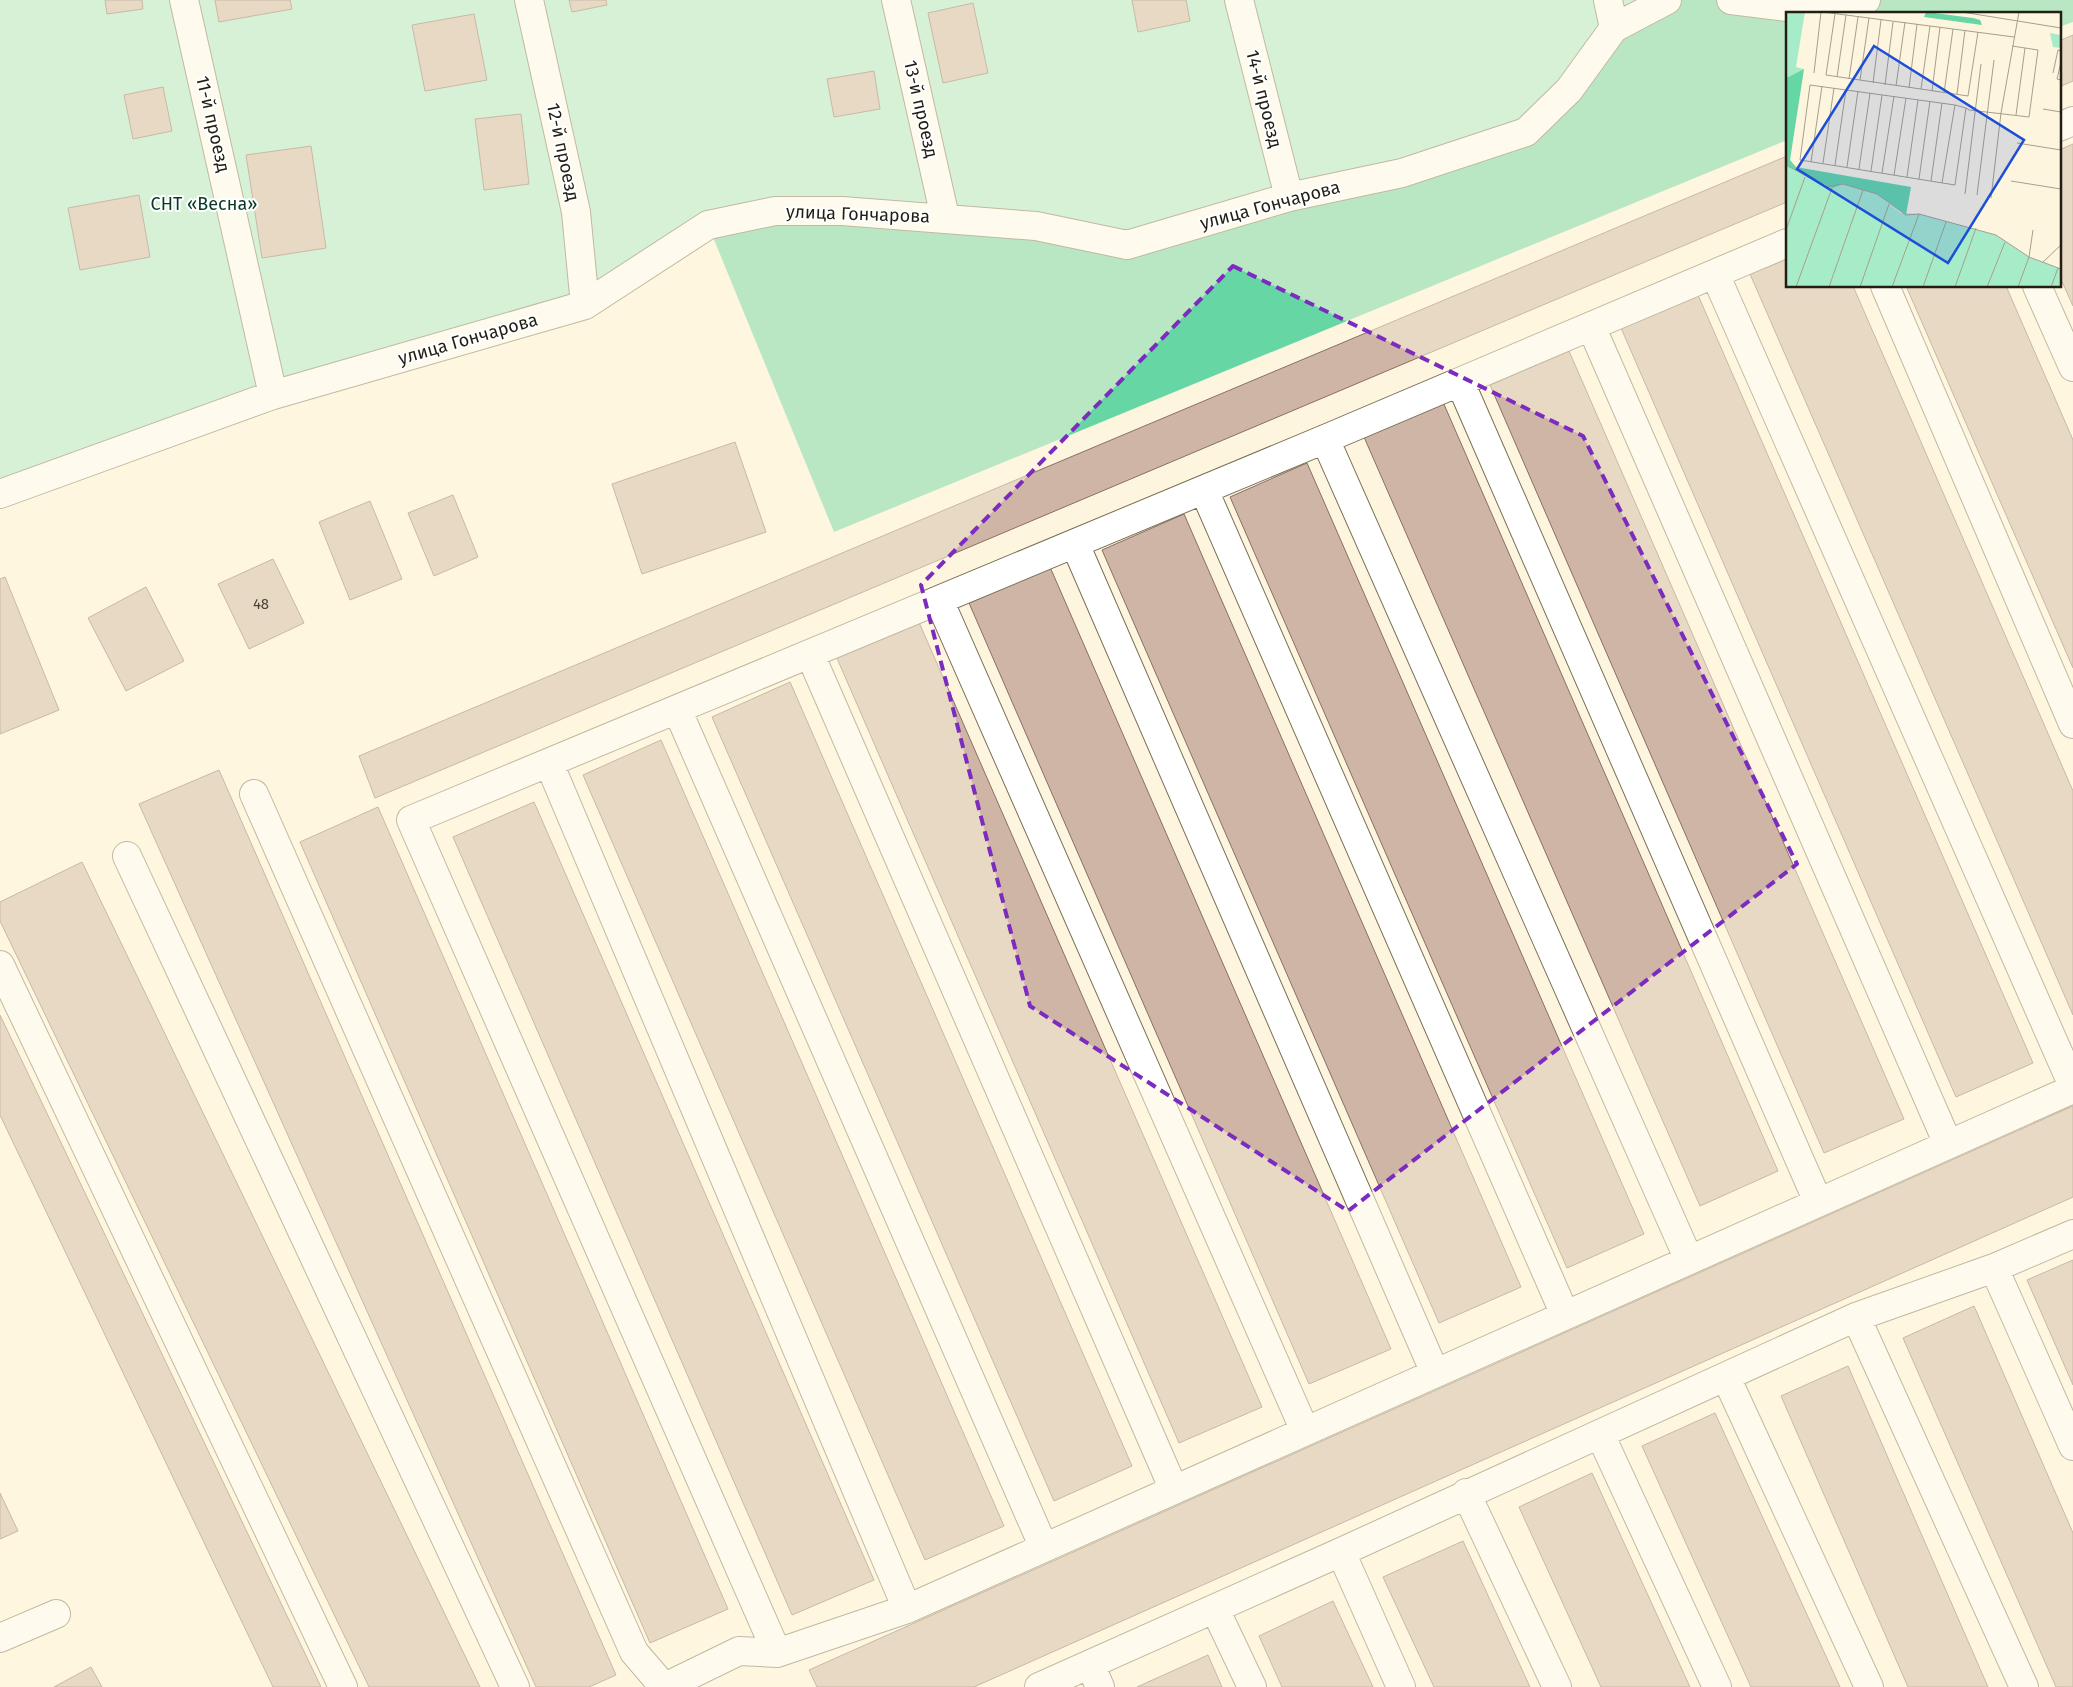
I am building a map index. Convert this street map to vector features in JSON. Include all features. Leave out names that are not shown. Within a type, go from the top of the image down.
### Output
[{"type":"street","name":"11-й проезд","points":[[184,0],[274,395]]},
{"type":"street","name":"12-й проезд","points":[[529,0],[576,212],[585,305]]},
{"type":"street","name":"13-й проезд","points":[[896,0],[945,218]]},
{"type":"street","name":"14-й проезд","points":[[1239,0],[1289,197]]},
{"type":"street","points":[[1608,0],[1614,28]]},
{"type":"street","name":"улица Гончарова","points":[[0,494],[274,395],[585,305],[708,225],[775,211],[842,211],[1036,226],[1127,245],[1289,197],[1402,173],[1526,132],[1568,90],[1614,28],[1667,0]]},
{"type":"street","points":[[1731,0],[1826,12],[1866,0]]},
{"type":"street","points":[[2060,127],[2073,121]]},
{"type":"street","points":[[777,1653],[411,820],[1204,490],[1786,243]]},
{"type":"street","points":[[254,794],[634,1652],[664,1687],[739,1651],[777,1653],[907,1609],[2073,1088],[1715,274]]},
{"type":"street","points":[[1886,288],[2073,724]]},
{"type":"street","points":[[2038,288],[2073,367]]},
{"type":"street","points":[[1591,326],[1948,1144]]},
{"type":"street","points":[[1460,382],[1818,1202]]},
{"type":"street","points":[[1325,439],[1689,1260]]},
{"type":"street","points":[[1204,490],[1565,1316]]},
{"type":"street","points":[[1075,544],[1435,1373]]},
{"type":"street","points":[[939,600],[1305,1432]]},
{"type":"street","points":[[810,654],[1174,1490]]},
{"type":"street","points":[[678,709],[1044,1548]]},
{"type":"street","points":[[549,763],[907,1609]]},
{"type":"street","points":[[127,856],[515,1687]]},
{"type":"street","points":[[0,965],[343,1687]]},
{"type":"street","points":[[1039,1687],[1095,1676],[1215,1609],[1466,1493],[1856,1317],[1994,1268],[2073,1234]]},
{"type":"street","points":[[1994,1268],[2073,1446]]},
{"type":"street","points":[[1856,1317],[2024,1687]]},
{"type":"street","points":[[1726,1377],[1869,1687]]},
{"type":"street","points":[[1600,1434],[1718,1687]]},
{"type":"street","points":[[1466,1493],[1557,1687]]},
{"type":"street","points":[[1340,1552],[1401,1687]]},
{"type":"street","points":[[1215,1609],[1252,1687]]},
{"type":"street","points":[[0,1638],[56,1614]]},
{"type":"highlighted area","points":[[1233,266],[1583,436],[1797,864],[1348,1211],[1030,1006],[921,585]]},
{"type":"green space","name":"СНТ «Весна»","points":[[0,0],[1667,0],[1526,132],[1127,245],[708,225],[585,305],[0,494]]},
{"type":"green space","points":[[1667,0],[2073,0],[2073,22],[2060,27],[2060,12],[1786,12],[1786,140],[834,532],[708,225],[775,211],[1127,245],[1526,132],[1614,28]]},
{"type":"building","points":[[105,0],[142,0],[143,9],[107,14]]},
{"type":"building","points":[[215,0],[290,0],[292,9],[219,22]]},
{"type":"building","points":[[569,0],[606,0],[607,5],[572,12]]},
{"type":"building","points":[[1132,0],[1186,0],[1190,21],[1138,32]]},
{"type":"building","points":[[973,3],[988,73],[943,83],[928,13]]},
{"type":"building","points":[[474,14],[487,80],[425,91],[412,25]]},
{"type":"building","points":[[2073,35],[2073,81],[2060,87],[2060,41]]},
{"type":"building","points":[[874,71],[880,109],[834,117],[827,79]]},
{"type":"building","points":[[163,87],[172,131],[133,139],[124,95]]},
{"type":"building","points":[[521,114],[529,184],[484,190],[475,119]]},
{"type":"building","points":[[2073,144],[2073,306],[2060,277],[2060,150]]},
{"type":"building","points":[[311,146],[326,248],[262,258],[246,155]]},
{"type":"building","points":[[1786,156],[1786,202],[375,798],[359,756]]},
{"type":"building","points":[[139,195],[150,257],[80,270],[68,208]]},
{"type":"building","points":[[1786,259],[1786,288],[1854,288],[2073,791],[2073,1015],[1750,274]]},
{"type":"building","points":[[1907,288],[2007,288],[2073,440],[2073,668]]},
{"type":"building","points":[[1698,295],[2033,1063],[1956,1097],[1621,328]]},
{"type":"building","points":[[1569,351],[1904,1119],[1824,1153],[1490,385]]},
{"type":"building","points":[[1443,402],[1778,1171],[1700,1206],[1364,437]]},
{"type":"building","points":[[735,442],[766,532],[642,574],[612,484]]},
{"type":"building","points":[[1307,463],[1644,1234],[1567,1268],[1230,497]]},
{"type":"building","points":[[453,495],[478,557],[434,576],[408,513]]},
{"type":"building","points":[[370,501],[402,579],[350,600],[319,522]]},
{"type":"building","points":[[1184,514],[1521,1287],[1439,1323],[1102,550]]},
{"type":"building","points":[[273,559],[304,623],[249,649],[218,584]]},
{"type":"building","points":[[1050,567],[1391,1349],[1309,1384],[969,603]]},
{"type":"building","points":[[5,577],[59,710],[0,734],[0,579]]},
{"type":"building","points":[[146,587],[184,661],[126,691],[88,618]]},
{"type":"building","points":[[918,620],[1262,1407],[1179,1443],[836,656]]},
{"type":"building","points":[[790,682],[1132,1466],[1054,1501],[712,717]]},
{"type":"building","points":[[661,740],[1004,1526],[925,1560],[583,775]]},
{"type":"building","points":[[219,770],[616,1675],[589,1687],[536,1687],[139,804]]},
{"type":"building","points":[[534,802],[874,1580],[792,1615],[453,837]]},
{"type":"building","points":[[378,807],[728,1609],[650,1643],[300,842]]},
{"type":"building","points":[[82,862],[480,1687],[369,1687],[0,921],[0,902]]},
{"type":"building","points":[[0,1015],[321,1687],[273,1687],[0,1115]]},
{"type":"building","points":[[2073,1106],[2073,1197],[974,1687],[817,1687],[809,1670]]},
{"type":"building","points":[[2073,1260],[2073,1385],[2027,1280]]},
{"type":"building","points":[[1974,1306],[2073,1533],[2073,1687],[2056,1687],[1903,1338]]},
{"type":"building","points":[[1848,1366],[1988,1687],[1908,1687],[1781,1396]]},
{"type":"building","points":[[1715,1413],[1840,1687],[1751,1687],[1642,1446]]},
{"type":"building","points":[[1592,1473],[1690,1687],[1601,1687],[1519,1507]]},
{"type":"building","points":[[0,1493],[18,1531],[0,1539]]},
{"type":"building","points":[[1463,1541],[1530,1687],[1434,1687],[1383,1577]]},
{"type":"building","points":[[1333,1601],[1373,1687],[1282,1687],[1259,1636]]},
{"type":"building","points":[[1208,1655],[1222,1687],[1137,1687]]},
{"type":"building","points":[[91,1667],[102,1687],[54,1687]]}]
